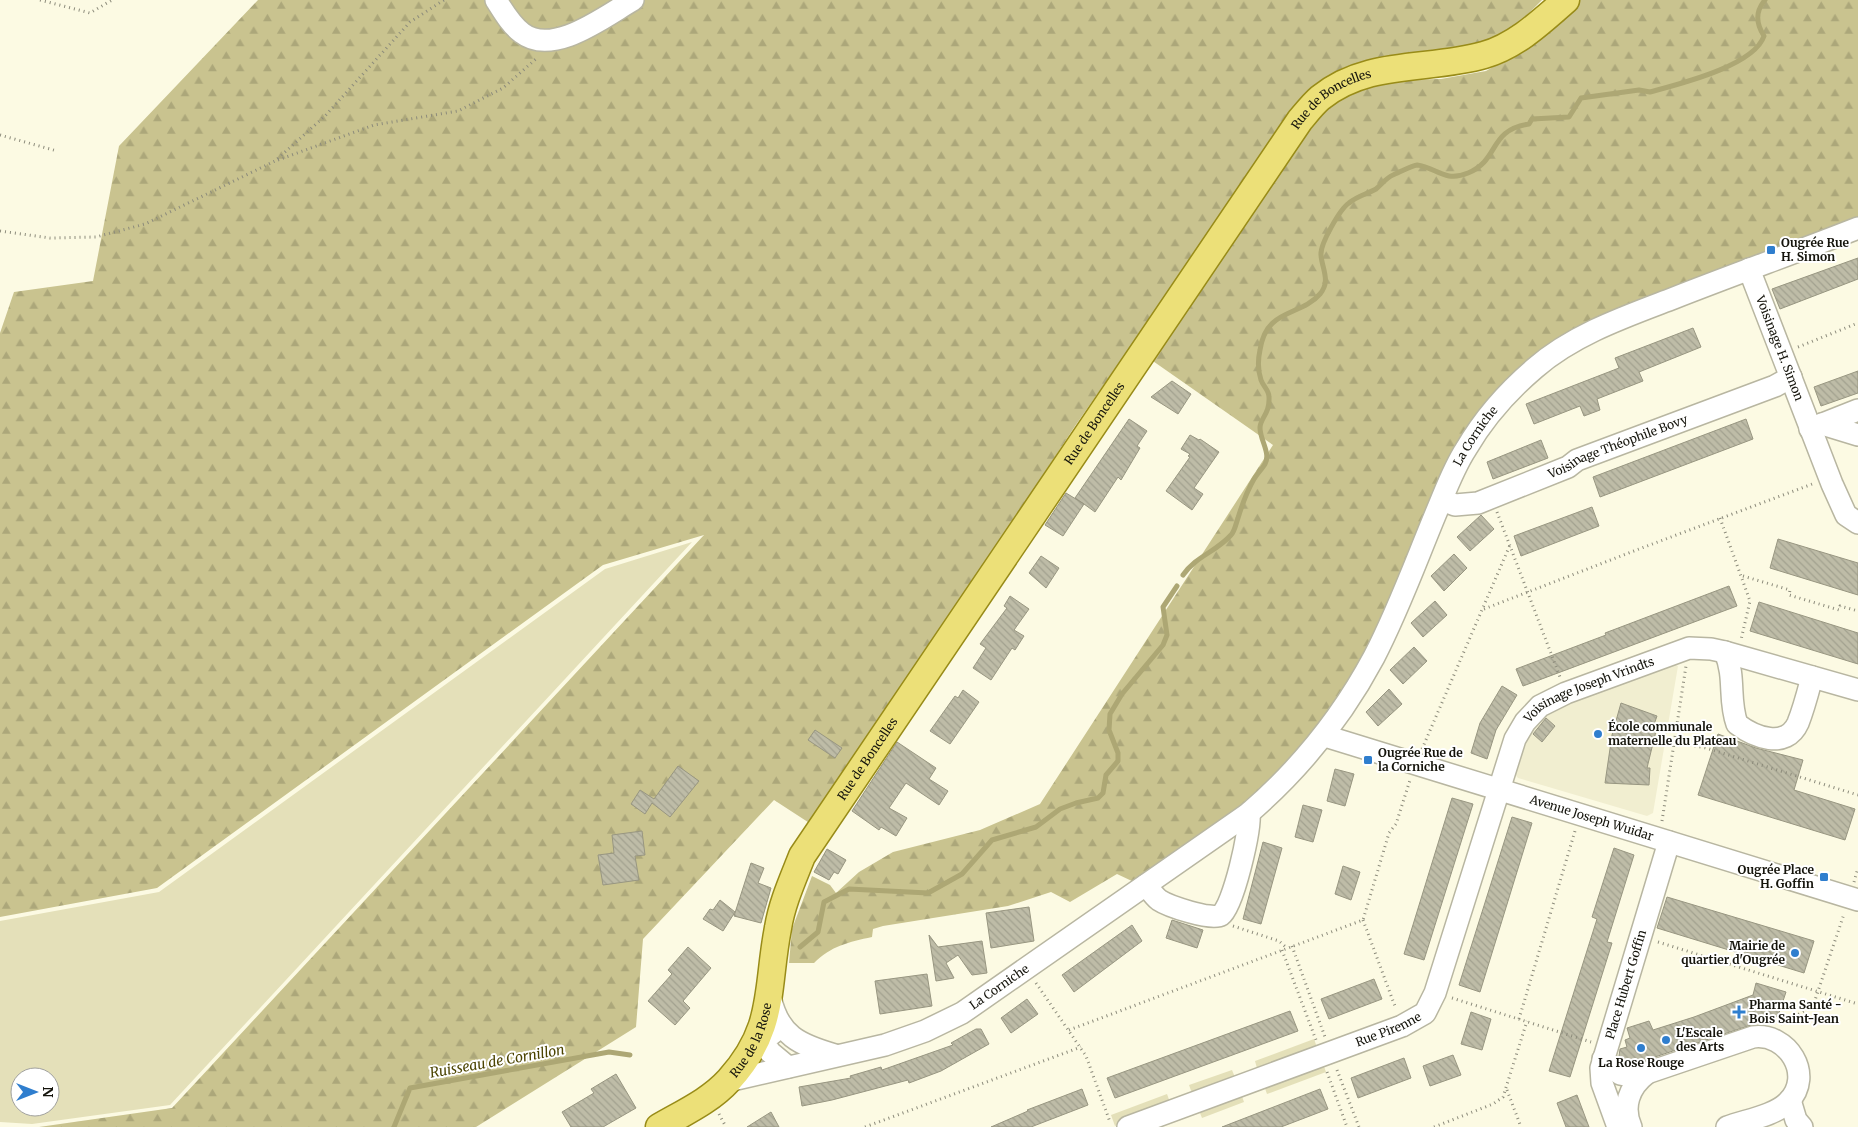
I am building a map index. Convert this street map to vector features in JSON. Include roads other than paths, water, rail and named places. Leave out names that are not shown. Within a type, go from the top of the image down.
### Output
[{"type":"main road","name":"Rue de Boncelles","points":[[770,996],[778,928],[787,894],[802,856],[1300,120],[1320,98],[1338,86],[1366,74],[1392,67],[1485,55],[1534,28],[1566,0]]},
{"type":"main road","name":"Rue de la Rose","points":[[659,1127],[710,1097],[728,1081],[745,1060],[760,1034],[770,996]]},
{"type":"street","points":[[496,0],[523,34],[531,39],[548,42],[581,29],[633,0]]},
{"type":"street","name":"La Corniche","points":[[788,1067],[893,1042],[925,1031],[962,1013],[1249,812],[1276,790],[1325,736],[1374,657],[1465,450],[1490,413],[1545,360],[1582,337],[1615,322],[1858,228]]},
{"type":"street","name":"Voisinage H. Simon","points":[[1749,269],[1791,377],[1816,426],[1830,478],[1846,515],[1858,523]]},
{"type":"street","name":"Voisinage Théophile Bovy","points":[[1442,500],[1461,506],[1478,503],[1568,468],[1577,460],[1774,386],[1791,377]]},
{"type":"street","points":[[1816,426],[1858,410]]},
{"type":"street","points":[[1816,426],[1858,436]]},
{"type":"street","name":"Voisinage Joseph Vrindts","points":[[1498,790],[1515,739],[1540,706],[1566,693],[1689,648],[1711,649],[1858,690]]},
{"type":"street","points":[[1730,654],[1733,712],[1737,724],[1764,738],[1782,737],[1798,724],[1812,677]]},
{"type":"street","name":"Avenue Joseph Wuidar","points":[[1325,736],[1853,899]]},
{"type":"street","name":"Rue Pirenne","points":[[1128,1127],[1334,1061],[1425,1013],[1434,993],[1498,790]]},
{"type":"street","points":[[1146,885],[1159,900],[1167,904],[1211,918],[1220,916],[1226,911],[1231,897],[1249,831],[1249,812]]},
{"type":"street","name":"Place Hubert Goffin","points":[[1618,1127],[1602,1083],[1601,1068],[1640,936],[1665,840]]},
{"type":"street","name":"La Corniche","points":[[770,996],[774,1012],[790,1036]]},
{"type":"street","name":"La Corniche","points":[[760,1034],[780,1033],[790,1036],[806,1046],[836,1055]]},
{"type":"street","points":[[760,1034],[770,1052],[788,1067]]},
{"type":"street","points":[[1604,1053],[1614,1070],[1627,1076],[1646,1074],[1753,1037],[1764,1035],[1787,1048],[1796,1062],[1798,1076],[1790,1100],[1793,1114],[1802,1127]]},
{"type":"street","name":"Rue de la Rose","points":[[728,1081],[788,1067]]},
{"type":"street","points":[[1631,1127],[1627,1113],[1628,1099],[1635,1084],[1646,1074]]},
{"type":"street","points":[[1727,1127],[1776,1109],[1790,1100]]},
{"type":"waterway","name":"Ruisseau de Cornillon","points":[[1183,575],[1194,563],[1219,546],[1232,533],[1249,488],[1267,460],[1260,433],[1260,424],[1267,412],[1269,403],[1268,392],[1259,373],[1259,354],[1263,336],[1276,320],[1303,307],[1320,294],[1325,284],[1321,255],[1324,243],[1331,227],[1349,203],[1376,189],[1391,176],[1415,165],[1424,166],[1446,175],[1460,176],[1468,173],[1485,161],[1507,132],[1516,127],[1529,124],[1532,119],[1569,117],[1581,98],[1639,90],[1650,92],[1696,79],[1731,65],[1757,47],[1764,36],[1759,27],[1758,13],[1765,0]]},
{"type":"waterway","name":"Ruisseau de Cornillon","points":[[800,947],[818,932],[824,902],[849,889],[928,893],[962,874],[992,840],[1036,827],[1060,809],[1098,798],[1103,793],[1106,775],[1118,761],[1118,753],[1109,730],[1110,714],[1122,694],[1163,645],[1167,635],[1163,607],[1177,586]]},
{"type":"waterway","name":"Ruisseau de Cornillon","points":[[394,1127],[410,1088],[609,1052],[630,1055]]},
{"type":"place","name":"Ougrée Rue H. Simon","points":[[1771,250]]},
{"type":"place","name":"École communale maternelle du Plateau","points":[[1598,734]]},
{"type":"place","name":"Ougrée Rue de la Corniche","points":[[1368,760]]},
{"type":"place","name":"Ougrée Place H. Goffin","points":[[1824,877]]},
{"type":"place","name":"Mairie de quartier d'Ougrée","points":[[1795,953]]},
{"type":"place","name":"Pharma Santé - Bois Saint-Jean","points":[[1739,1012]]},
{"type":"place","name":"L'Escale des Arts","points":[[1666,1040]]},
{"type":"place","name":"La Rose Rouge","points":[[1641,1048]]}]
